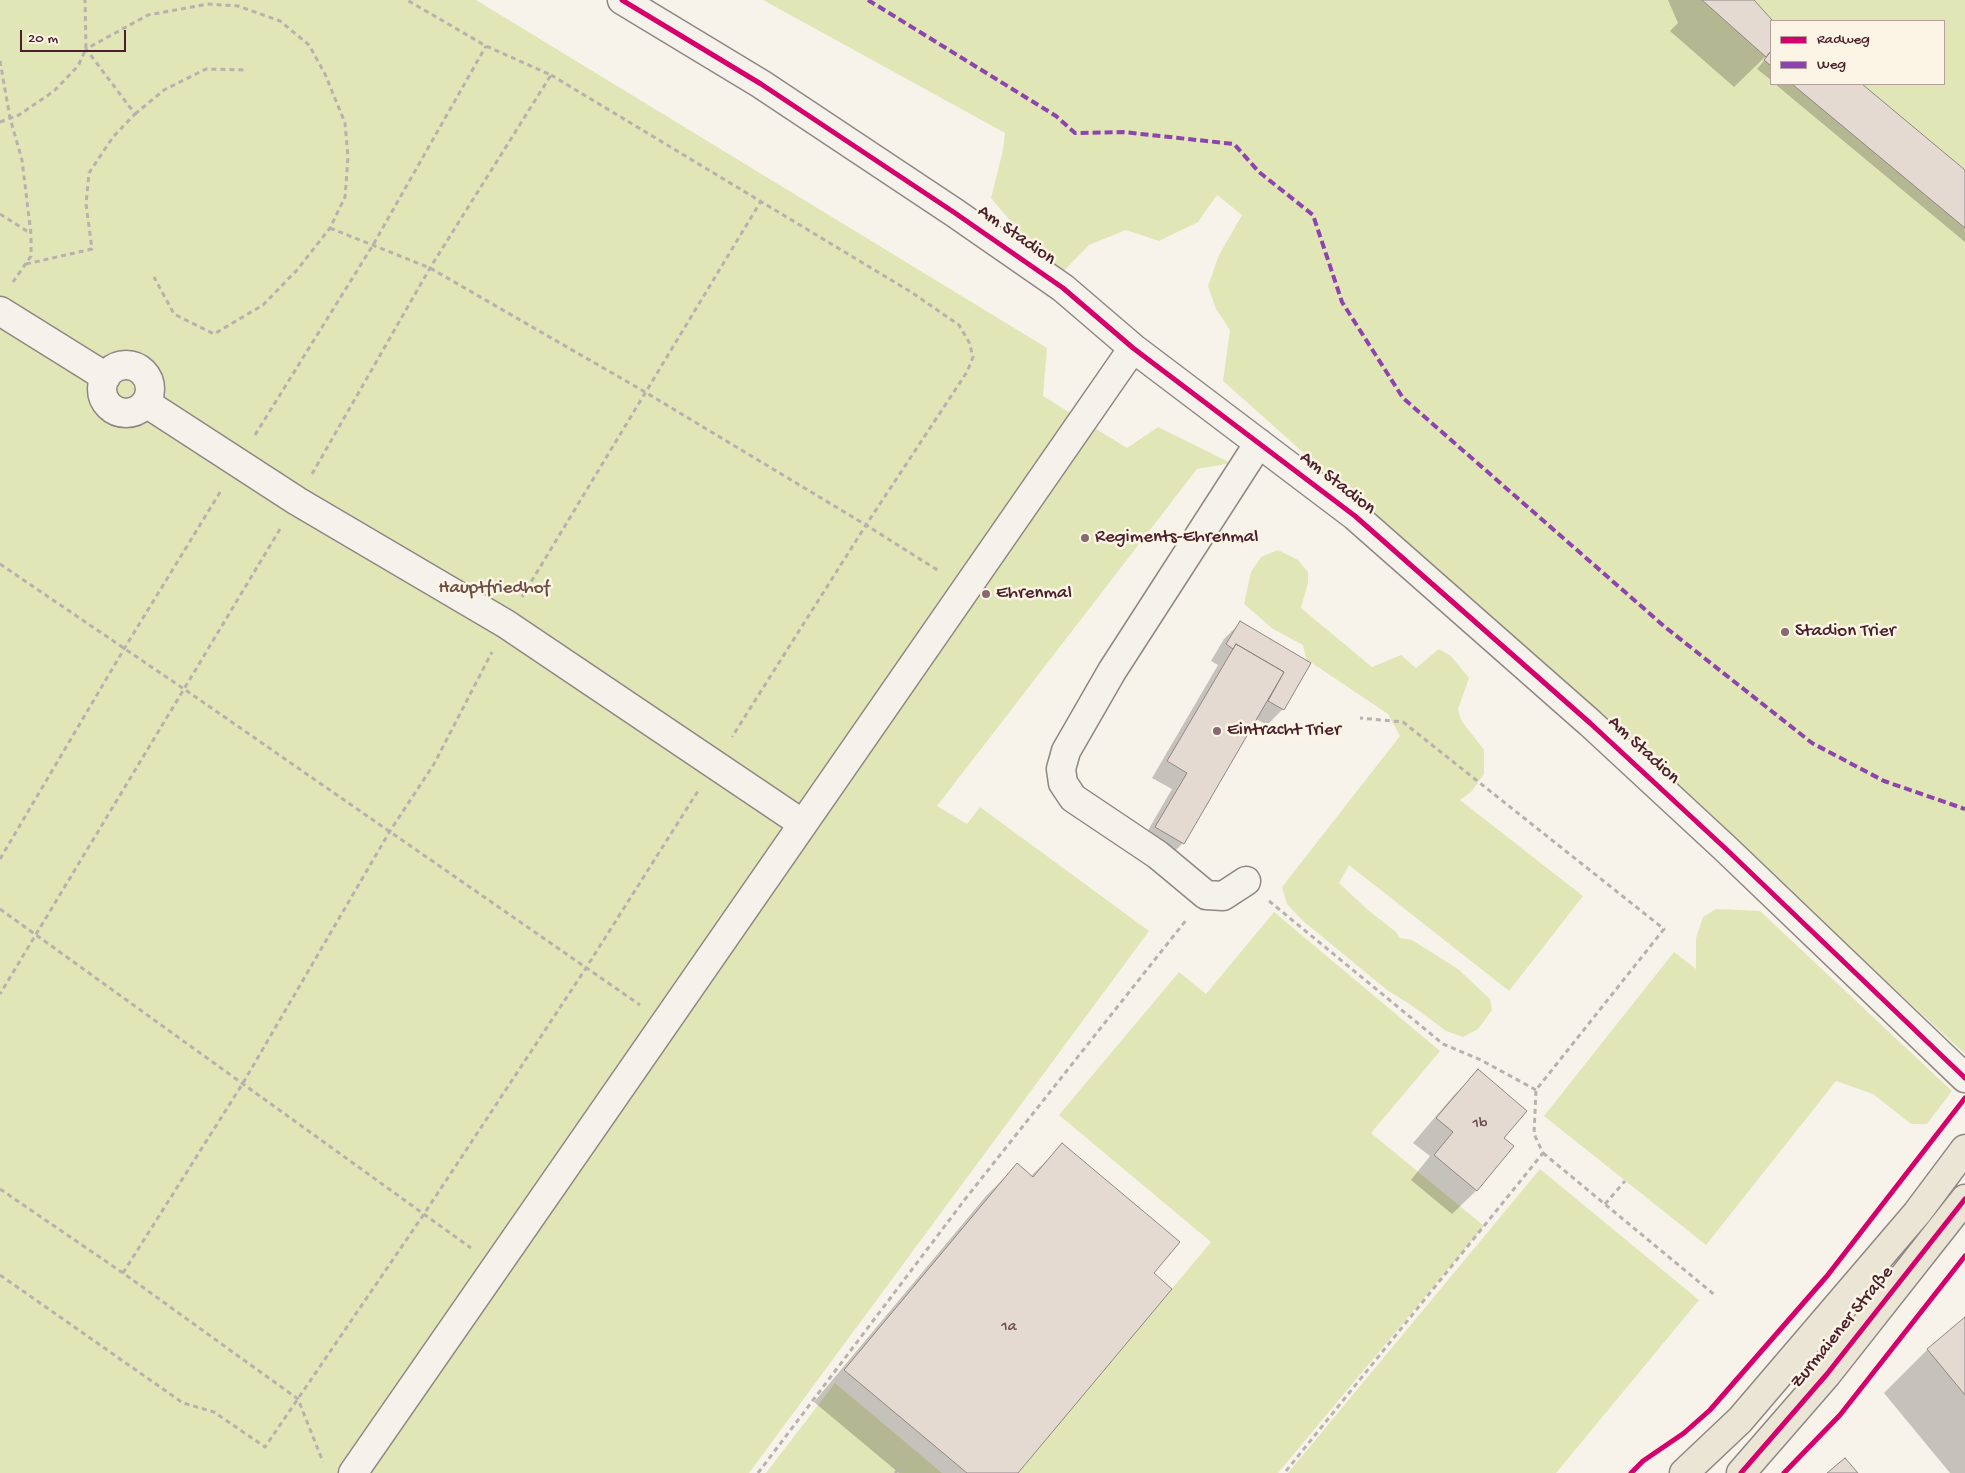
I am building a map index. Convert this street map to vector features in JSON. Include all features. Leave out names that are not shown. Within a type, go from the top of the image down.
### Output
[{"type":"main road","name":"Zurmaiener Straße","points":[[1684,1473],[1740,1420],[1917,1213],[1965,1149]]},
{"type":"main road","name":"Zurmaiener Straße","points":[[1741,1473],[1827,1374],[1965,1199]]},
{"type":"street","name":"Am Stadion","points":[[622,0],[761,84],[956,213],[1063,288],[1133,348],[1355,516],[1590,722],[1726,849],[1965,1078]]},
{"type":"street","points":[[5,299],[106,377],[117,367],[125,365],[139,370],[148,381],[149,396],[146,403],[297,501],[506,624],[802,824]]},
{"type":"street","points":[[353,1473],[1133,348]]},
{"type":"street","points":[[1246,881],[1223,896],[1206,895],[1181,872],[1073,798],[1063,783],[1061,769],[1066,751],[1112,671],[1259,443]]},
{"type":"path","points":[[0,122],[54,92],[78,66],[86,49],[85,0]]},
{"type":"path","points":[[407,0],[486,46],[512,57]]},
{"type":"path","points":[[86,49],[148,14],[208,4],[238,6],[280,21],[309,45],[326,74],[345,123],[348,157],[345,197],[330,228],[297,270],[263,305],[214,334],[174,314],[154,277]]},
{"type":"path","points":[[86,49],[136,114]]},
{"type":"path","points":[[0,61],[10,118],[22,160],[31,234],[31,256],[5,299]]},
{"type":"path","points":[[26,264],[92,249],[86,204],[89,173],[113,137],[136,114],[164,90],[206,69],[245,70]]},
{"type":"path","points":[[123,1273],[243,1083],[390,831],[434,764],[506,624],[761,201]]},
{"type":"path","points":[[0,214],[31,234]]},
{"type":"path","points":[[330,228],[430,268],[645,392],[866,525],[966,588]]},
{"type":"path","points":[[0,564],[184,689],[0,994]]},
{"type":"path","points":[[1360,718],[1403,722],[1664,929],[1536,1090],[1534,1134],[1543,1153],[1716,1296]]},
{"type":"path","points":[[1246,881],[1443,1044],[1481,1060],[1536,1090]]},
{"type":"path","points":[[758,1473],[966,1198],[1206,895]]},
{"type":"path","points":[[0,909],[496,1266]]},
{"type":"path","points":[[1286,1471],[1543,1153]]},
{"type":"path","points":[[1605,1204],[1625,1181]]},
{"type":"path","points":[[0,1189],[123,1273],[298,1399],[323,1464]]},
{"type":"path","points":[[0,1275],[183,1403],[214,1412],[265,1447]]},
{"type":"path","points":[[895,1473],[900,1468]]},
{"type":"green space","name":"Hauptfriedhof","points":[[0,0],[476,0],[1047,348],[1043,396],[1127,448],[1158,427],[1231,463],[1197,469],[937,806],[967,824],[980,807],[1149,931],[749,1473],[0,1473]]},
{"type":"green space","name":"Stadion Trier","points":[[763,0],[1965,0],[1965,1054],[1614,729],[1223,381],[1230,330],[1216,309],[1208,286],[1219,255],[1242,215],[1217,195],[1198,222],[1159,241],[1126,230],[1089,245],[1061,274],[1040,270],[1024,237],[991,198],[1003,150],[1005,133]]},
{"type":"green space","points":[[1278,550],[1298,560],[1308,572],[1308,583],[1301,608],[1372,667],[1401,655],[1416,668],[1439,649],[1451,656],[1469,678],[1458,709],[1461,720],[1484,750],[1484,774],[1472,791],[1460,800],[1583,896],[1509,991],[1349,865],[1339,883],[1368,910],[1396,932],[1400,938],[1412,940],[1458,969],[1490,999],[1492,1010],[1478,1029],[1463,1037],[1446,1031],[1387,990],[1303,921],[1287,904],[1282,887],[1400,736],[1388,714],[1312,663],[1307,663],[1303,645],[1273,629],[1244,604],[1251,572],[1261,557]]},
{"type":"green space","points":[[1716,909],[1760,911],[1952,1091],[1927,1124],[1911,1124],[1873,1094],[1836,1081],[1706,1245],[1544,1116],[1674,952],[1696,969],[1696,938],[1703,917]]},
{"type":"green space","points":[[1274,912],[1440,1051],[1371,1133],[1484,1226],[1278,1473],[1018,1473],[1211,1242],[1059,1115],[1179,972],[1206,994]]},
{"type":"green space","points":[[1540,1169],[1699,1300],[1556,1473],[1288,1473]]},
{"type":"green space","points":[[835,1383],[942,1473],[766,1473]]},
{"type":"building","points":[[1702,0],[1754,0],[1772,20],[1770,20],[1770,52],[1766,57]]},
{"type":"building","points":[[1770,52],[1770,65],[1764,60]]},
{"type":"building","points":[[1793,85],[1863,85],[1965,170],[1965,228]]},
{"type":"building","points":[[1240,621],[1311,663],[1284,710],[1268,701],[1284,672],[1236,644],[1233,649],[1226,644]]},
{"type":"building","name":"Eintracht Trier","points":[[1236,644],[1284,672],[1184,844],[1155,827],[1187,773],[1167,761]]},
{"type":"building","points":[[1478,1069],[1527,1111],[1504,1138],[1514,1146],[1477,1191],[1434,1155],[1453,1132],[1436,1118]]},
{"type":"building","points":[[1062,1143],[1180,1242],[1154,1273],[1172,1289],[1018,1473],[967,1473],[844,1370],[1017,1163],[1033,1177]]},
{"type":"building","points":[[1965,1317],[1965,1395],[1927,1349]]},
{"type":"building","points":[[1845,1458],[1858,1473],[1827,1473]]},
{"type":"marked path","points":[[868,0],[1056,116],[1075,133],[1123,132],[1234,144],[1259,172],[1313,215],[1342,302],[1403,398],[1665,627],[1812,743],[1884,781],[1965,809]]},
{"type":"cycle path","points":[[622,0],[761,84],[955,213],[1063,288],[1133,348],[1355,516],[1590,723],[1726,849],[1965,1078]]},
{"type":"cycle path","points":[[1631,1473],[1643,1461],[1684,1433],[1710,1410],[1827,1276],[1965,1098]]},
{"type":"cycle path","points":[[1741,1473],[1827,1374],[1965,1199]]},
{"type":"cycle path","points":[[1784,1473],[1840,1415],[1965,1256]]},
{"type":"place","name":"Regiments-Ehrenmal","points":[[1085,538]]},
{"type":"place","name":"Ehrenmal","points":[[986,594]]},
{"type":"place","name":"Stadion Trier","points":[[1785,632]]},
{"type":"place","name":"Eintracht Trier","points":[[1217,731]]}]
